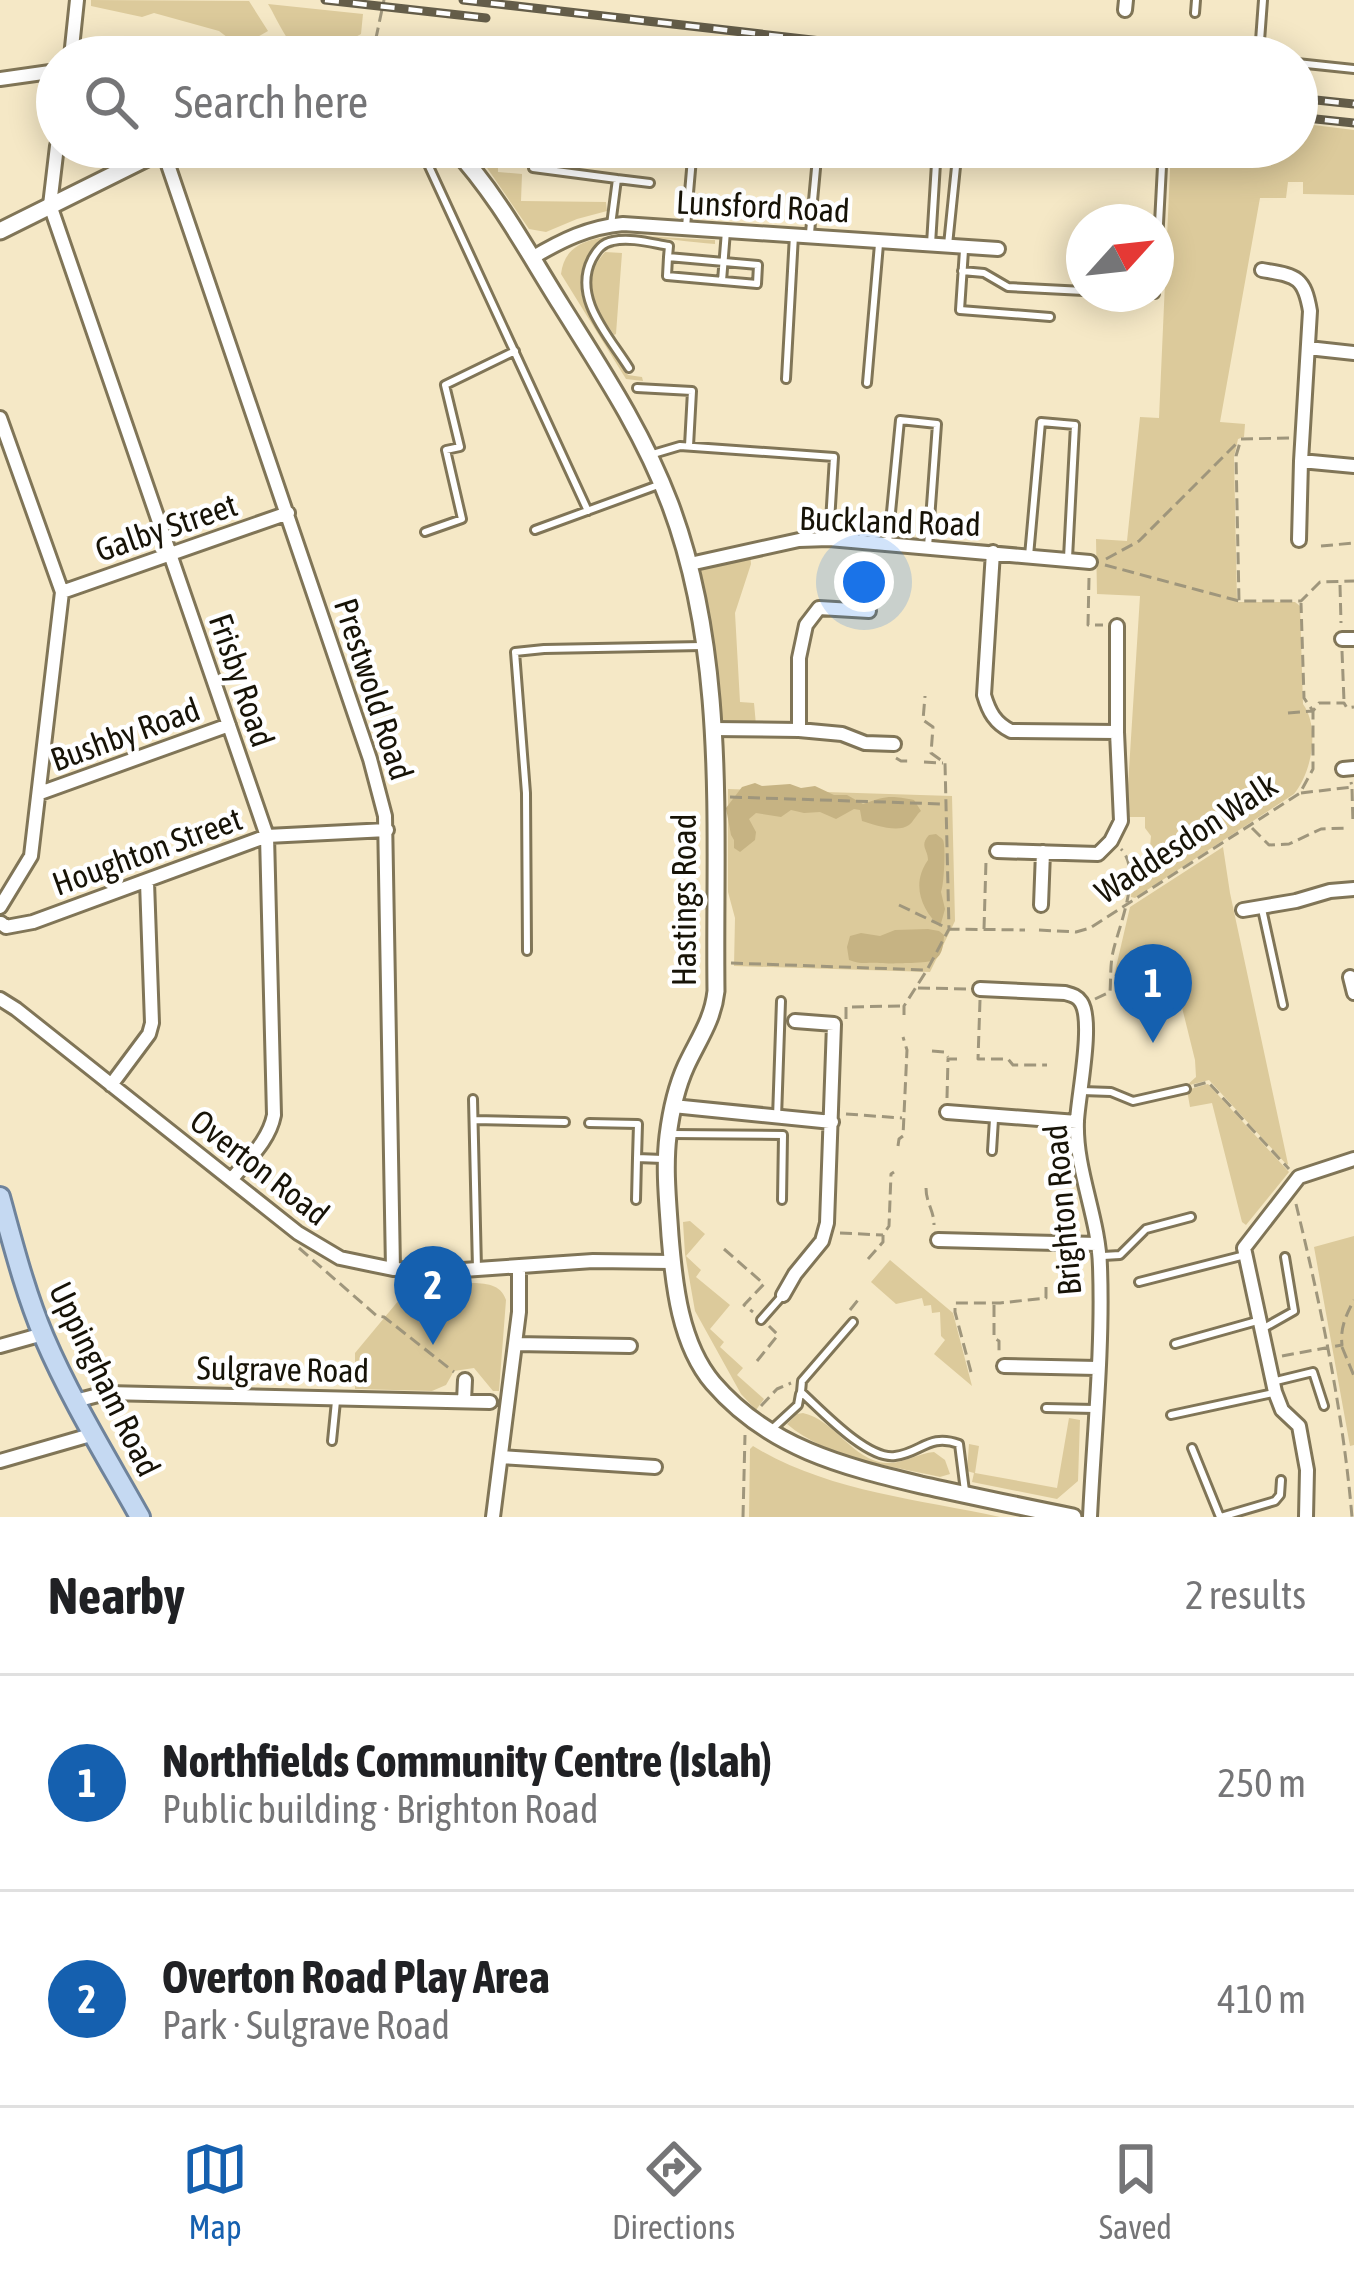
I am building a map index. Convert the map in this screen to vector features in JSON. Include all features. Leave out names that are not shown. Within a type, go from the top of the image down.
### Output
[{"type":"main road","name":"Uppingham Road","points":[[0,1196],[4,1227],[43,1334],[140,1517]]},
{"type":"street","points":[[73,36],[77,0]]},
{"type":"street","points":[[0,79],[36,74]]},
{"type":"street","points":[[50,205],[54,168]]},
{"type":"street","points":[[0,231],[125,168]]},
{"type":"street","name":"Prestwold Road","points":[[173,168],[381,795],[387,830],[393,1269]]},
{"type":"street","name":"Hastings Road","points":[[470,168],[493,195],[650,455],[690,564],[706,646],[714,796],[714,1007],[673,1106],[667,1160],[672,1262],[692,1347],[711,1381],[770,1432],[807,1453],[848,1468],[1073,1517]]},
{"type":"street","name":"Frisby Road","points":[[50,205],[267,836],[274,1115],[271,1129],[232,1179]]},
{"type":"street","name":"Lunsford Road","points":[[532,258],[565,239],[611,225],[998,249]]},
{"type":"street","points":[[1262,270],[1293,276],[1306,288],[1310,311],[1299,540]]},
{"type":"street","points":[[1308,348],[1354,352]]},
{"type":"street","points":[[0,418],[62,592],[31,856],[0,907]]},
{"type":"street","points":[[1301,461],[1354,466]]},
{"type":"street","name":"Galby Street","points":[[62,592],[288,513]]},
{"type":"street","name":"Buckland Road","points":[[690,564],[799,540],[829,539],[1090,562]]},
{"type":"street","points":[[993,552],[984,695],[989,712],[1011,730],[1117,732]]},
{"type":"street","points":[[799,730],[800,658],[806,625],[819,608],[869,611]]},
{"type":"street","points":[[997,851],[1098,854],[1111,841],[1121,821],[1117,626]]},
{"type":"street","name":"Bushby Road","points":[[40,794],[229,725]]},
{"type":"street","points":[[712,729],[799,730],[894,744]]},
{"type":"street","name":"Houghton Street","points":[[0,922],[6,928],[14,927],[267,836],[387,830]]},
{"type":"street","points":[[1043,852],[1044,911]]},
{"type":"street","points":[[111,1085],[152,1023],[147,882]]},
{"type":"street","points":[[1243,910],[1354,890]]},
{"type":"street","points":[[1350,977],[1354,993]]},
{"type":"street","points":[[980,989],[1066,993],[1083,1005]]},
{"type":"street","name":"Overton Road","points":[[0,999],[298,1233],[340,1258],[393,1269],[672,1262]]},
{"type":"street","name":"Brighton Road","points":[[1083,1005],[1077,1122],[1098,1250],[1090,1517]]},
{"type":"street","points":[[783,1295],[826,1232],[830,1210],[833,1024],[795,1022]]},
{"type":"street","points":[[673,1106],[777,1118],[832,1117]]},
{"type":"street","points":[[946,1112],[1077,1122]]},
{"type":"street","points":[[1306,1517],[1307,1470],[1300,1426],[1282,1410],[1274,1387],[1244,1248],[1295,1181],[1354,1159]]},
{"type":"street","points":[[938,1240],[1098,1250]]},
{"type":"street","points":[[493,1517],[519,1312],[519,1267]]},
{"type":"street","points":[[0,1346],[43,1334]]},
{"type":"street","points":[[514,1343],[630,1346]]},
{"type":"street","points":[[1004,1366],[1097,1367]]},
{"type":"street","points":[[464,1401],[465,1380]]},
{"type":"street","name":"Sulgrave Road","points":[[75,1401],[106,1393],[490,1402]]},
{"type":"street","points":[[0,1461],[94,1434]]},
{"type":"street","points":[[501,1457],[655,1467]]},
{"type":"lane","points":[[1195,13],[1196,0]]},
{"type":"lane","points":[[1260,36],[1263,0]]},
{"type":"lane","points":[[1318,65],[1354,69]]},
{"type":"lane","points":[[430,168],[588,511]]},
{"type":"lane","points":[[533,168],[650,183]]},
{"type":"lane","points":[[686,228],[691,168]]},
{"type":"lane","points":[[810,236],[816,168]]},
{"type":"lane","points":[[931,244],[936,168]]},
{"type":"lane","points":[[948,245],[956,168]]},
{"type":"lane","points":[[1159,204],[1161,168]]},
{"type":"lane","points":[[611,225],[617,179]]},
{"type":"lane","points":[[722,281],[726,230]]},
{"type":"lane","points":[[786,380],[794,235]]},
{"type":"lane","points":[[867,383],[880,239]]},
{"type":"lane","points":[[628,368],[587,301],[584,287],[586,273],[602,245],[615,240],[669,246],[668,257],[667,276],[757,284],[758,266],[668,257]]},
{"type":"lane","points":[[964,247],[960,310],[1050,317]]},
{"type":"lane","points":[[962,271],[984,273],[1008,287],[1066,290]]},
{"type":"lane","points":[[425,532],[462,519],[446,450],[460,447],[445,385],[514,351]]},
{"type":"lane","points":[[637,388],[692,391],[689,446]]},
{"type":"lane","points":[[888,543],[900,420],[937,424],[928,547]]},
{"type":"lane","points":[[1029,556],[1041,422],[1076,425],[1068,558]]},
{"type":"lane","points":[[650,455],[689,446],[834,458],[829,539]]},
{"type":"lane","points":[[535,530],[662,484]]},
{"type":"lane","points":[[527,952],[526,793],[514,652],[706,646]]},
{"type":"lane","points":[[1262,907],[1283,1005]]},
{"type":"lane","points":[[777,1118],[781,1001]]},
{"type":"lane","points":[[1082,1091],[1111,1092],[1132,1101],[1186,1089]]},
{"type":"lane","points":[[473,1100],[477,1269]]},
{"type":"lane","points":[[992,1151],[994,1116]]},
{"type":"lane","points":[[474,1120],[565,1122]]},
{"type":"lane","points":[[590,1123],[638,1124],[636,1201]]},
{"type":"lane","points":[[668,1134],[783,1135],[782,1200]]},
{"type":"lane","points":[[637,1158],[667,1160]]},
{"type":"lane","points":[[1098,1250],[1120,1255],[1146,1229],[1190,1217]]},
{"type":"lane","points":[[1139,1282],[1245,1255]]},
{"type":"lane","points":[[1175,1344],[1261,1324],[1294,1311],[1285,1257]]},
{"type":"lane","points":[[761,1320],[783,1295]]},
{"type":"lane","points":[[770,1432],[798,1406],[802,1381],[853,1322]]},
{"type":"lane","points":[[1171,1415],[1313,1372],[1324,1406]]},
{"type":"lane","points":[[801,1392],[874,1453],[889,1458],[938,1439],[958,1444],[965,1495]]},
{"type":"lane","points":[[332,1442],[336,1397]]},
{"type":"lane","points":[[1046,1408],[1095,1408]]},
{"type":"lane","points":[[1192,1448],[1221,1517],[1276,1501],[1282,1480]]},
{"type":"path","points":[[376,36],[384,0]]},
{"type":"path","points":[[1302,438],[1241,439],[1139,541],[1097,563],[1239,601],[1303,600],[1320,582],[1354,581]]},
{"type":"path","points":[[1239,601],[1236,456],[1241,439]]},
{"type":"path","points":[[1321,546],[1354,543]]},
{"type":"path","points":[[1090,562],[1088,625],[1117,626]]},
{"type":"path","points":[[1340,581],[1348,639],[1344,703],[1354,707]]},
{"type":"path","name":"Waddesdon Walk","points":[[1039,930],[1090,928],[1300,794],[1313,769],[1313,711],[1304,698],[1303,600]]},
{"type":"path","points":[[925,696],[923,720],[933,727],[932,753],[945,763]]},
{"type":"path","points":[[1288,712],[1313,711],[1318,703],[1344,703]]},
{"type":"path","points":[[924,762],[945,763]]},
{"type":"path","points":[[904,1015],[904,1006],[949,929],[945,763]]},
{"type":"path","points":[[1251,827],[1269,845],[1289,844],[1321,829],[1350,826],[1349,768]]},
{"type":"path","points":[[1300,794],[1352,787]]},
{"type":"path","points":[[714,796],[944,804]]},
{"type":"path","points":[[1083,1005],[1110,992],[1112,957],[1127,906],[1130,861],[1111,841]]},
{"type":"path","points":[[984,929],[987,852],[997,851]]},
{"type":"path","points":[[899,905],[949,929],[1025,930]]},
{"type":"path","points":[[1044,911],[1049,930]]},
{"type":"path","points":[[716,962],[927,970]]},
{"type":"path","points":[[916,988],[980,989],[979,1059],[1047,1065]]},
{"type":"path","points":[[833,1024],[846,1021],[846,1007],[904,1006]]},
{"type":"path","points":[[898,1146],[904,1118],[907,1049],[903,1037]]},
{"type":"path","points":[[932,1051],[944,1052],[949,1059],[946,1112]]},
{"type":"path","points":[[949,1059],[958,1059]]},
{"type":"path","points":[[1186,1089],[1208,1082],[1295,1181],[1346,1445],[1352,1517]]},
{"type":"path","points":[[832,1117],[904,1118]]},
{"type":"path","points":[[868,1259],[889,1226],[894,1172]]},
{"type":"path","points":[[926,1188],[926,1200],[934,1211],[934,1240],[938,1240]]},
{"type":"path","points":[[826,1232],[883,1235]]},
{"type":"path","points":[[298,1233],[299,1250],[377,1316],[465,1380]]},
{"type":"path","points":[[724,1249],[764,1284],[744,1305],[778,1335],[757,1361]]},
{"type":"path","points":[[971,1372],[955,1303],[1046,1298],[1046,1287]]},
{"type":"path","points":[[1354,1300],[1341,1333],[1354,1376]]},
{"type":"path","points":[[994,1303],[998,1366],[1004,1366]]},
{"type":"path","points":[[1268,1359],[1342,1345]]},
{"type":"path","points":[[743,1517],[744,1438],[752,1418]]},
{"type":"shaded area","points":[[91,0],[249,1],[268,31],[259,36],[226,36],[154,13],[142,17],[91,6]]},
{"type":"shaded area","points":[[268,4],[363,14],[358,36],[286,36]]},
{"type":"shaded area","points":[[1318,126],[1354,130],[1354,195],[1303,194],[1303,182],[1288,182],[1286,198],[1260,198],[1220,422],[1245,424],[1234,457],[1237,602],[1295,602],[1300,606],[1303,704],[1312,737],[1309,762],[1294,794],[1135,898],[1131,897],[1134,857],[1149,858],[1151,836],[1145,817],[1126,817],[1140,596],[1097,594],[1096,539],[1127,541],[1140,417],[1159,418],[1164,312],[1174,312],[1170,168],[1318,168]]},
{"type":"shaded area","points":[[487,168],[522,174],[521,201],[606,202],[607,211],[546,232],[529,229]]},
{"type":"shaded area","points":[[623,235],[715,240],[715,244],[620,238],[603,244],[589,257],[581,287],[590,319],[628,375],[643,381],[626,379],[561,274],[575,248]]},
{"type":"shaded area","points":[[605,252],[622,253],[614,335],[595,304],[590,284]]},
{"type":"shaded area","points":[[750,551],[751,564],[735,613],[740,702],[754,703],[756,725],[712,729],[690,564]]},
{"type":"shaded area","points":[[755,783],[815,786],[863,804],[906,798],[914,800],[921,811],[909,825],[899,828],[862,821],[860,810],[854,809],[836,819],[820,812],[791,810],[781,817],[756,813],[749,819],[755,840],[740,852],[734,848],[726,808],[742,787]]},
{"type":"shaded area","points":[[728,789],[952,796],[955,921],[930,972],[734,966]]},
{"type":"shaded area","points":[[936,834],[944,849],[941,892],[945,909],[940,927],[923,904],[919,887],[928,860],[925,842]]},
{"type":"shaded area","points":[[1223,847],[1287,1165],[1209,1080],[1186,1086],[1196,1077],[1195,1060],[1171,963],[1114,976],[1130,907]]},
{"type":"shaded area","points":[[928,929],[944,935],[942,951],[931,961],[849,960],[850,936]]},
{"type":"shaded area","points":[[1208,1084],[1289,1172],[1246,1225],[1212,1103],[1190,1107],[1187,1090]]},
{"type":"shaded area","points":[[690,1221],[705,1234],[686,1256],[701,1270],[696,1277],[730,1305],[710,1329],[724,1342],[720,1347],[743,1368],[737,1375],[764,1399],[756,1410],[741,1394],[695,1311],[685,1254],[683,1222]]},
{"type":"shaded area","points":[[1354,1236],[1354,1445],[1350,1446],[1314,1247]]},
{"type":"shaded area","points":[[890,1260],[953,1313],[972,1386],[934,1354],[945,1340],[940,1312],[932,1313],[931,1305],[924,1306],[922,1298],[896,1304],[871,1282]]},
{"type":"shaded area","points":[[470,1283],[496,1288],[506,1300],[499,1391],[493,1391],[474,1368],[454,1371],[446,1385],[432,1391],[355,1389],[355,1353],[409,1288]]},
{"type":"shaded area","points":[[803,1413],[825,1423],[874,1461],[892,1463],[934,1452],[945,1460],[950,1474],[940,1477],[840,1453],[787,1424]]},
{"type":"shaded area","points":[[1069,1418],[1080,1420],[1078,1481],[1057,1499],[972,1482],[974,1473],[967,1471],[969,1444],[979,1446],[975,1473],[1057,1488]]},
{"type":"shaded area","points":[[753,1446],[841,1483],[1000,1517],[749,1517]]},
{"type":"railway","points":[[325,0],[486,18]]},
{"type":"railway","points":[[463,0],[778,36]]},
{"type":"railway","points":[[1318,100],[1354,104]]},
{"type":"railway","points":[[1318,119],[1354,123]]},
{"type":"place","name":"Northfields Community Centre (Islah)","points":[[1153,1043]]},
{"type":"place","name":"Overton Road Play Area","points":[[433,1345]]}]
